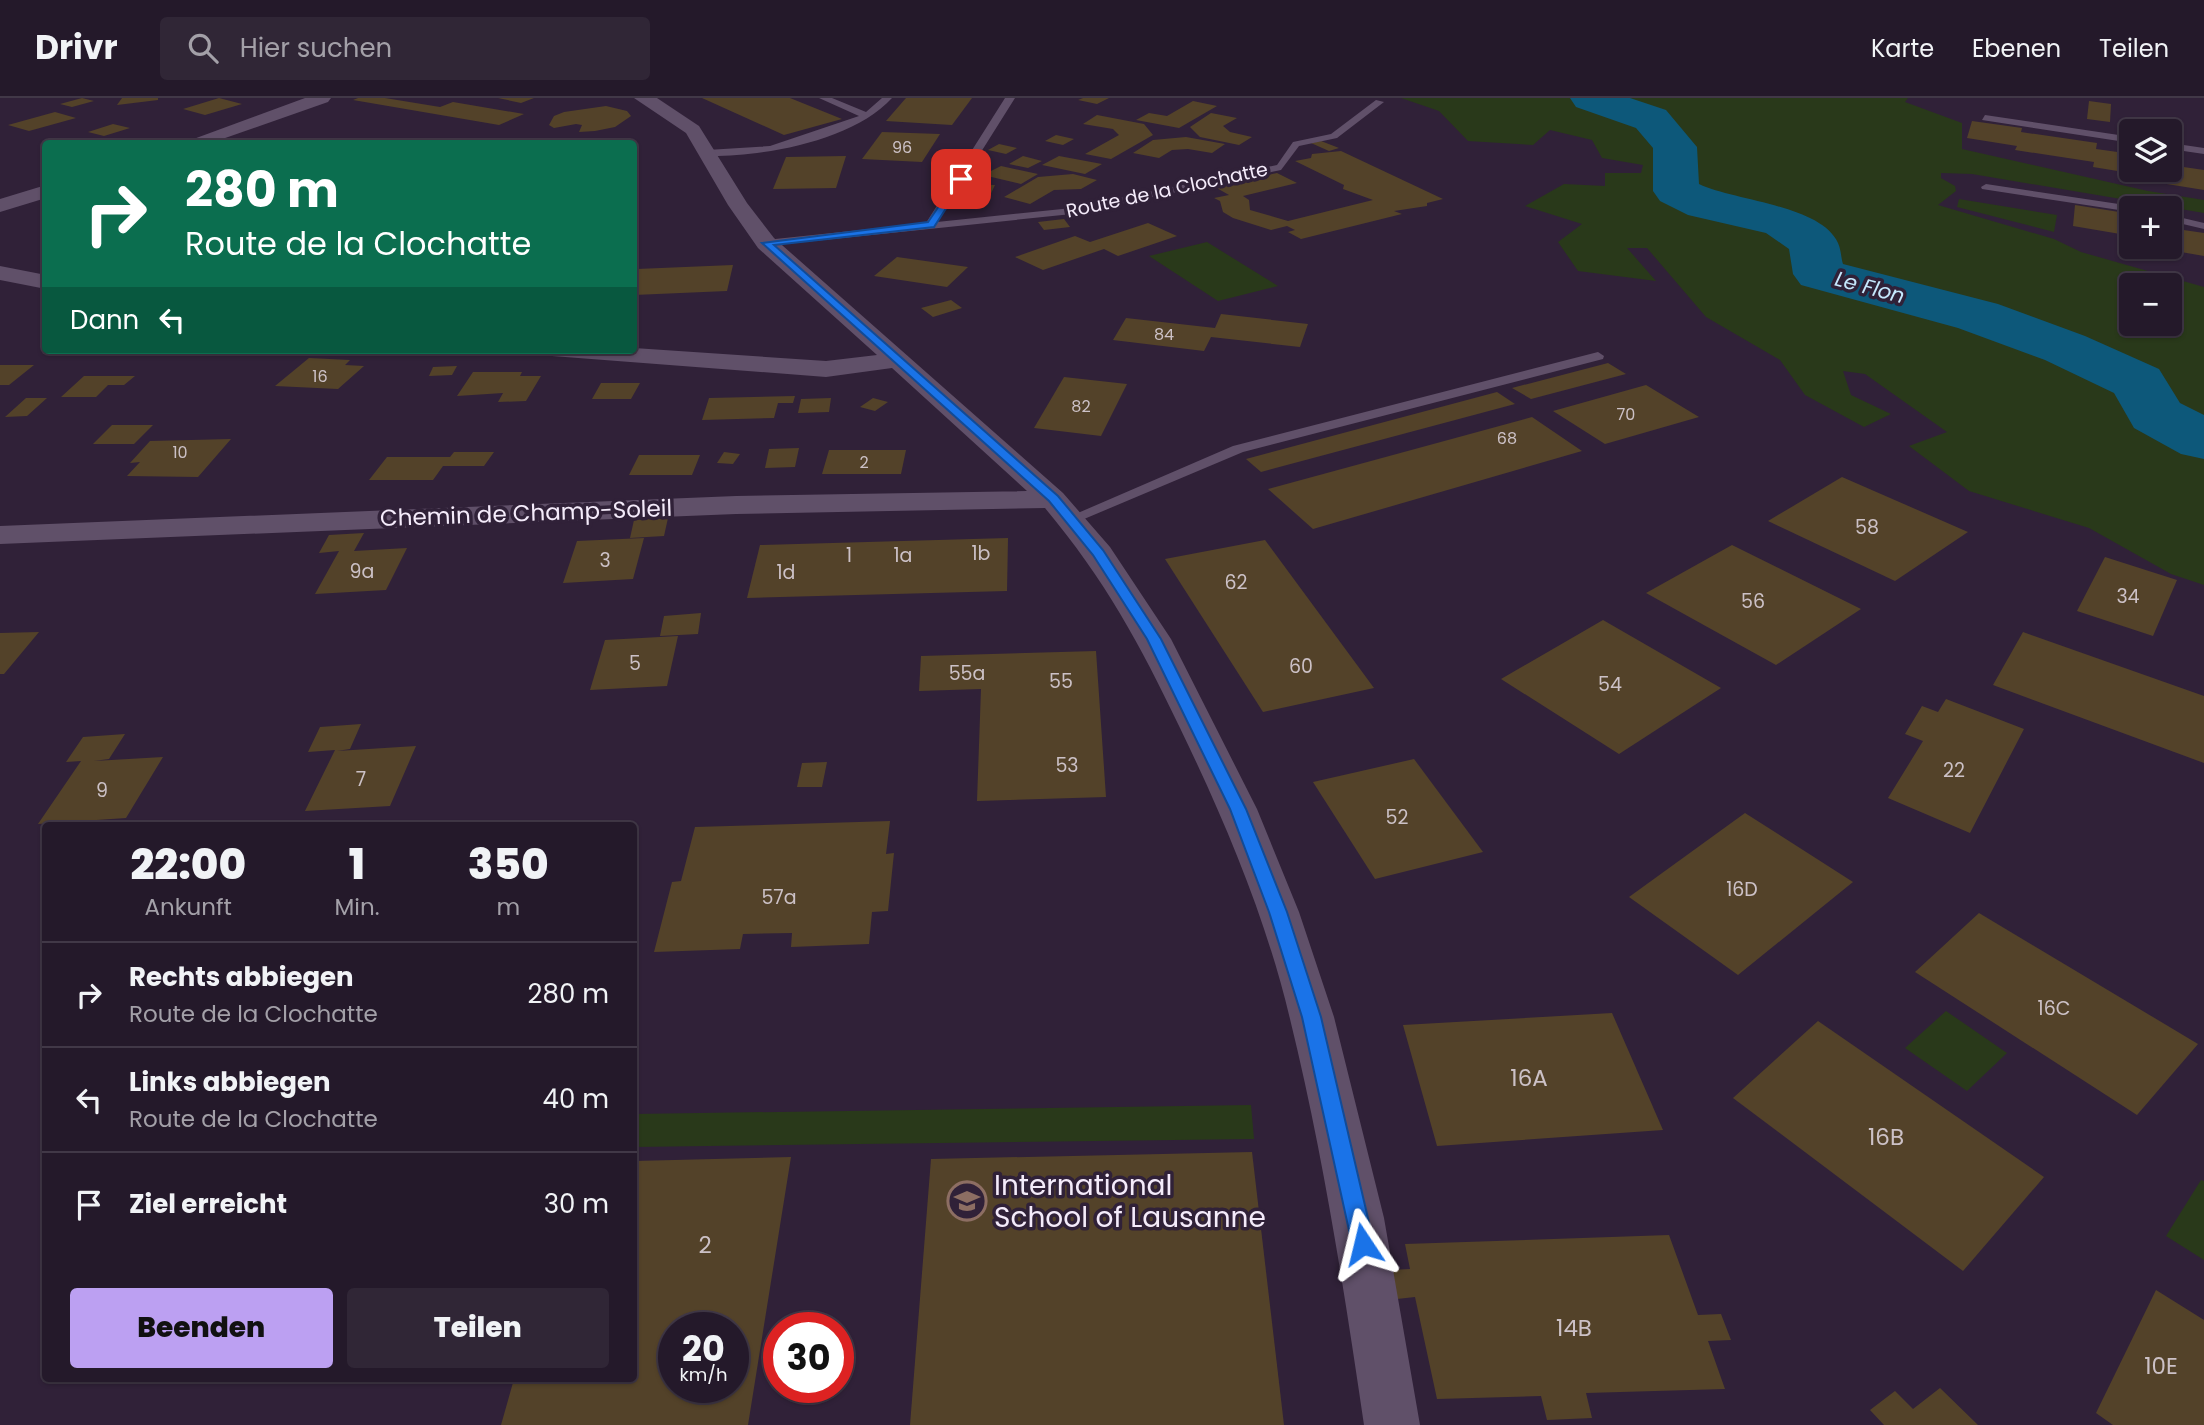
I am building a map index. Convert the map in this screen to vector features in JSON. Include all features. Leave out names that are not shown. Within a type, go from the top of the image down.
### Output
[{"type":"street","points":[[643,98],[694,130],[766,243],[1062,509],[1099,553],[1154,639],[1238,809],[1278,912],[1312,1017],[1359,1218],[1392,1425]]},
{"type":"street","points":[[200,140],[313,99]]},
{"type":"street","points":[[0,206],[42,192]]},
{"type":"street","points":[[0,273],[42,281]]},
{"type":"street","points":[[606,354],[825,369],[899,360]]},
{"type":"street","name":"Chemin de Champ-Soleil","points":[[0,536],[736,505],[1062,509]]},
{"type":"lane","points":[[824,98],[867,117]]},
{"type":"lane","points":[[707,153],[737,155],[777,150],[867,117],[887,98]]},
{"type":"lane","points":[[930,225],[1010,98]]},
{"type":"lane","name":"Route de la Clochatte","points":[[766,243],[1072,211],[1280,167],[1296,144],[1334,136],[1379,102]]},
{"type":"lane","points":[[1985,118],[2119,138]]},
{"type":"lane","points":[[2182,148],[2204,151]]},
{"type":"lane","points":[[1986,187],[2119,207]]},
{"type":"lane","points":[[2182,221],[2204,226]]},
{"type":"lane","points":[[1062,509],[1238,449],[1598,356]]},
{"type":"green space","points":[[1401,98],[1908,98],[1905,102],[1962,123],[1962,149],[2179,196],[2119,196],[2119,199],[1972,174],[1941,173],[1941,178],[1955,186],[1956,191],[1938,205],[2054,239],[2081,252],[2155,273],[2119,273],[2119,336],[2182,336],[2182,281],[2204,287],[2204,585],[2171,574],[2089,528],[1969,491],[1909,446],[1947,432],[1865,374],[1843,371],[1851,395],[1891,414],[1864,427],[1805,395],[1780,360],[1706,317],[1647,248],[1627,248],[1656,281],[1578,271],[1558,242],[1582,224],[1525,206],[1564,184],[1605,186],[1605,173],[1641,173],[1643,165],[1602,158],[1592,140],[1550,130],[1533,145],[1468,141],[1439,111]]},
{"type":"green space","points":[[2182,196],[2204,200],[2204,213],[2182,209]]},
{"type":"green space","points":[[1959,199],[2057,215],[2054,232],[1957,207]]},
{"type":"green space","points":[[1207,242],[1278,286],[1218,301],[1149,256]]},
{"type":"green space","points":[[1946,1011],[2007,1053],[1967,1091],[1905,1048]]},
{"type":"green space","points":[[1251,1105],[1254,1139],[637,1147],[637,1114]]},
{"type":"green space","points":[[2201,1180],[2204,1181],[2204,1260],[2166,1236]]},
{"type":"building","points":[[82,98],[94,101],[72,107],[60,104]]},
{"type":"building","points":[[122,98],[158,98],[158,100],[117,105]]},
{"type":"building","points":[[219,98],[242,104],[205,115],[183,109]]},
{"type":"building","points":[[385,98],[440,107],[453,102],[524,114],[499,125],[353,100]]},
{"type":"building","points":[[498,98],[534,98],[521,103]]},
{"type":"building","points":[[702,98],[790,98],[842,119],[784,135]]},
{"type":"building","points":[[906,98],[972,98],[952,125],[886,121]]},
{"type":"building","points":[[1109,98],[1097,104],[1078,100]]},
{"type":"building","points":[[1193,101],[1217,106],[1179,128],[1136,120],[1149,113],[1167,116]]},
{"type":"building","points":[[2089,101],[2111,104],[2110,122],[2087,119]]},
{"type":"building","points":[[606,106],[627,111],[631,116],[615,127],[595,131],[579,132],[582,125],[576,124],[554,128],[549,125],[554,116],[564,112]]},
{"type":"building","points":[[55,112],[76,118],[29,131],[8,125]]},
{"type":"building","points":[[1211,113],[1237,118],[1223,126],[1230,132],[1252,137],[1239,145],[1200,137],[1190,127]]},
{"type":"building","points":[[1097,115],[1144,124],[1153,135],[1111,159],[1085,154],[1119,135],[1113,129],[1083,124]]},
{"type":"building","points":[[1972,121],[2022,128],[2021,132],[2097,143],[2096,149],[2119,152],[2119,171],[2093,167],[2094,162],[2015,150],[2017,146],[1967,138]]},
{"type":"building","points":[[113,124],[130,128],[104,136],[88,132]]},
{"type":"building","points":[[882,132],[940,134],[922,162],[862,159]]},
{"type":"building","points":[[1056,135],[1074,139],[1063,145],[1045,141]]},
{"type":"building","points":[[1186,137],[1225,144],[1212,153],[1188,149],[1172,150],[1159,158],[1133,153],[1153,140]]},
{"type":"building","points":[[1321,141],[1339,148],[1329,151],[1311,143]]},
{"type":"building","points":[[999,144],[1017,148],[1006,154],[988,150]]},
{"type":"building","points":[[1341,151],[1443,199],[1427,203],[1427,206],[1394,211],[1402,214],[1301,239],[1288,232],[1295,230],[1287,226],[1271,230],[1233,218],[1223,212],[1220,201],[1214,198],[1229,195],[1215,187],[1277,173],[1297,183],[1243,196],[1249,200],[1250,210],[1288,221],[1373,200],[1343,189],[1344,185],[1295,161],[1311,158],[1312,154]]},
{"type":"building","points":[[846,156],[836,188],[773,189],[786,157]]},
{"type":"building","points":[[1023,156],[1042,161],[1028,168],[1009,164]]},
{"type":"building","points":[[1059,156],[1102,164],[1085,174],[1042,165]]},
{"type":"building","points":[[1001,166],[1038,174],[1021,184],[983,175]]},
{"type":"building","points":[[2182,167],[2204,170],[2204,190],[2154,182],[2182,182]]},
{"type":"building","points":[[1073,174],[1097,180],[1081,189],[1054,190],[1030,204],[1004,197],[1038,177]]},
{"type":"building","points":[[966,184],[995,185],[984,208],[954,206]]},
{"type":"building","points":[[2075,205],[2119,212],[2119,234],[2073,226]]},
{"type":"building","points":[[1064,219],[1070,227],[1044,230],[1038,222]]},
{"type":"building","points":[[1148,223],[1177,236],[1118,256],[1104,249],[1043,270],[1015,257],[1075,236],[1090,242]]},
{"type":"building","points":[[2182,230],[2204,233],[2204,256],[2182,252]]},
{"type":"building","points":[[897,257],[968,267],[947,287],[874,276]]},
{"type":"building","points":[[733,265],[727,291],[637,295],[637,269]]},
{"type":"building","points":[[951,300],[962,308],[933,317],[921,308]]},
{"type":"building","points":[[1221,314],[1308,324],[1300,347],[1211,337],[1204,351],[1113,340],[1126,318],[1215,328]]},
{"type":"building","points":[[309,358],[350,360],[345,365],[364,366],[338,389],[275,386]]},
{"type":"building","points":[[1608,363],[1626,374],[1531,399],[1512,388]]},
{"type":"building","points":[[0,365],[34,365],[9,385],[0,385]]},
{"type":"building","points":[[457,366],[452,375],[429,376],[433,367]]},
{"type":"building","points":[[473,372],[522,372],[520,376],[541,376],[526,401],[498,402],[503,393],[457,396]]},
{"type":"building","points":[[84,376],[135,376],[124,385],[108,385],[96,397],[61,397]]},
{"type":"building","points":[[1064,377],[1127,384],[1101,436],[1034,428]]},
{"type":"building","points":[[601,383],[640,383],[631,399],[592,399]]},
{"type":"building","points":[[1646,385],[1699,417],[1605,444],[1553,411]]},
{"type":"building","points":[[1497,392],[1515,404],[1261,472],[1246,459]]},
{"type":"building","points":[[795,396],[793,403],[778,403],[774,418],[702,420],[709,398]]},
{"type":"building","points":[[26,398],[47,398],[27,416],[5,417]]},
{"type":"building","points":[[831,398],[829,412],[798,413],[801,399]]},
{"type":"building","points":[[873,398],[888,402],[875,411],[860,407]]},
{"type":"building","points":[[1532,417],[1582,451],[1313,529],[1268,489]]},
{"type":"building","points":[[112,425],[153,425],[134,444],[93,444]]},
{"type":"building","points":[[231,439],[198,477],[127,476],[140,462],[130,463],[150,441]]},
{"type":"building","points":[[799,448],[795,467],[765,468],[769,449]]},
{"type":"building","points":[[829,450],[906,450],[901,474],[822,474]]},
{"type":"building","points":[[454,452],[494,452],[484,466],[443,466],[433,480],[369,480],[387,457],[450,457]]},
{"type":"building","points":[[724,452],[740,454],[733,464],[717,463]]},
{"type":"building","points":[[639,455],[700,455],[692,475],[629,475]]},
{"type":"building","points":[[1842,477],[1968,532],[1895,581],[1768,521]]},
{"type":"building","points":[[668,518],[664,536],[630,538],[634,520]]},
{"type":"building","points":[[364,533],[354,551],[407,548],[386,590],[315,594],[339,551],[319,553],[329,535]]},
{"type":"building","points":[[644,538],[633,579],[563,583],[577,541]]},
{"type":"building","points":[[1008,538],[1007,591],[747,598],[760,545]]},
{"type":"building","points":[[1265,540],[1374,688],[1263,712],[1165,559]]},
{"type":"building","points":[[1732,545],[1861,609],[1776,665],[1646,593]]},
{"type":"building","points":[[2105,557],[2177,580],[2153,636],[2077,611]]},
{"type":"building","points":[[701,613],[698,634],[660,636],[664,616]]},
{"type":"building","points":[[1603,620],[1721,688],[1619,754],[1501,679]]},
{"type":"building","points":[[39,632],[4,674],[0,674],[0,633]]},
{"type":"building","points":[[2023,632],[2204,696],[2204,763],[1993,685]]},
{"type":"building","points":[[678,636],[667,686],[590,690],[605,640]]},
{"type":"building","points":[[1096,651],[1106,797],[977,801],[981,689],[919,691],[921,656]]},
{"type":"building","points":[[1946,699],[2024,729],[1970,833],[1888,798],[1923,741],[1905,734],[1922,706],[1938,712]]},
{"type":"building","points":[[361,724],[350,749],[337,751],[416,746],[390,806],[305,811],[335,750],[308,752],[320,727]]},
{"type":"building","points":[[125,734],[109,759],[94,761],[163,757],[126,818],[38,824],[81,761],[66,762],[83,737]]},
{"type":"building","points":[[1414,759],[1483,852],[1375,879],[1313,782]]},
{"type":"building","points":[[827,762],[822,787],[797,787],[802,763]]},
{"type":"building","points":[[1745,813],[1853,882],[1738,975],[1629,897]]},
{"type":"building","points":[[890,821],[886,854],[894,853],[888,911],[872,912],[869,944],[791,947],[792,933],[743,934],[740,949],[654,952],[672,882],[681,881],[695,827]]},
{"type":"building","points":[[1979,913],[2198,1044],[2137,1115],[1915,972]]},
{"type":"building","points":[[1612,1013],[1663,1130],[1437,1146],[1403,1025]]},
{"type":"building","points":[[1818,1021],[2044,1177],[1963,1271],[1733,1098]]},
{"type":"building","points":[[1252,1152],[1284,1425],[910,1425],[931,1159]]},
{"type":"building","points":[[791,1157],[766,1312],[763,1312],[763,1332],[748,1425],[501,1425],[513,1382],[637,1382],[637,1161]]},
{"type":"building","points":[[1669,1235],[1698,1315],[1721,1314],[1731,1340],[1708,1341],[1725,1389],[1586,1393],[1592,1418],[1547,1420],[1541,1396],[1437,1399],[1415,1297],[1397,1299],[1391,1270],[1410,1269],[1405,1244]]},
{"type":"building","points":[[2156,1290],[2204,1320],[2204,1425],[2113,1425],[2096,1413]]},
{"type":"building","points":[[1940,1388],[1978,1425],[1884,1425],[1870,1410],[1895,1391],[1913,1409]]},
{"type":"waterway","name":"Le Flon","points":[[1590,98],[1651,119],[1675,147],[1676,191],[1705,205],[1782,222],[1813,243],[1819,274],[1978,316],[2065,348],[2138,382],[2156,415],[2204,440]]},
{"type":"place","name":"International School of Lausanne","points":[[967,1201]]},
{"type":"route","points":[[961,179],[930,225],[766,243],[1053,499],[1099,553],[1154,639],[1238,809],[1278,912],[1312,1017],[1363,1244]]}]
